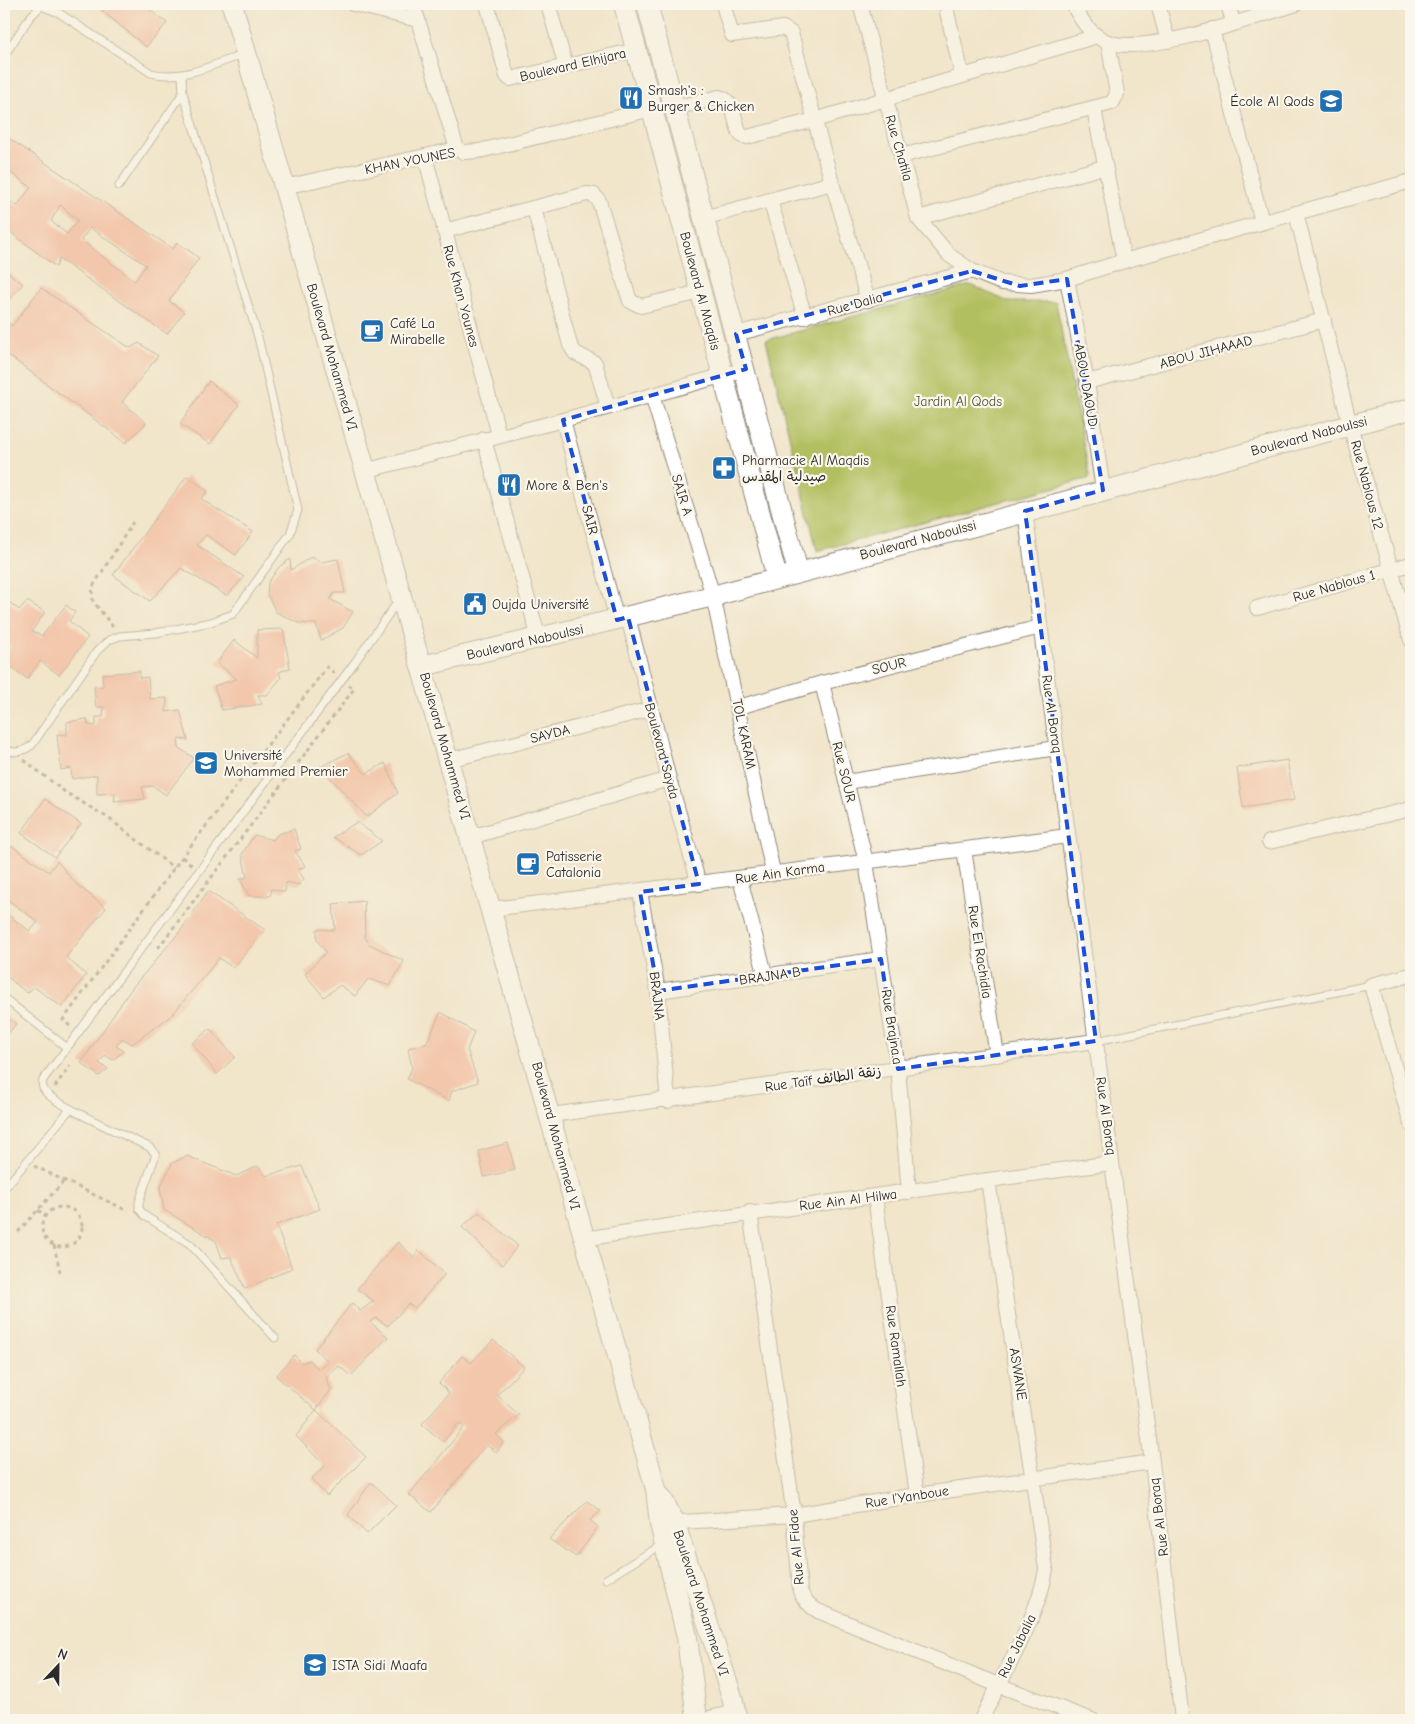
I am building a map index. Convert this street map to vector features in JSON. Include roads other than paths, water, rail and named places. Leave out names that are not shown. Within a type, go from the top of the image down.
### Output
[{"type":"street","name":"Boulevard Mohammed VI","points":[[232,4],[400,598],[422,666],[551,1115],[584,1239],[667,1529],[687,1637],[697,1720]]},
{"type":"street","points":[[353,4],[418,20]]},
{"type":"street","points":[[413,4],[456,149]]},
{"type":"street","name":"Boulevard Elhijara","points":[[487,4],[507,76],[510,79],[636,50]]},
{"type":"street","points":[[548,4],[566,67]]},
{"type":"street","name":"Boulevard Al Maqdis","points":[[624,4],[777,578]]},
{"type":"street","name":"Boulevard Al Maqdis","points":[[647,4],[746,369],[798,572]]},
{"type":"street","points":[[722,4],[732,35],[783,28],[791,33],[832,182],[868,300]]},
{"type":"street","name":"Rue Chatila","points":[[860,4],[918,218],[949,256],[972,272],[1002,283],[1020,286],[1066,279],[1124,260],[1411,181]]},
{"type":"street","points":[[948,4],[947,12],[962,75]]},
{"type":"street","points":[[1073,4],[1083,23],[1102,39],[1125,46],[1168,41],[1296,4]]},
{"type":"street","points":[[1158,4],[1168,41]]},
{"type":"street","points":[[1228,4],[1233,22]]},
{"type":"street","points":[[1212,29],[1262,222]]},
{"type":"street","points":[[675,108],[719,97],[725,98],[730,103],[739,132],[742,136],[747,137],[885,100],[962,75],[1102,39]]},
{"type":"street","points":[[901,156],[1112,103],[1116,99],[1102,39]]},
{"type":"street","name":"KHAN YOUNES","points":[[284,187],[456,149],[464,152],[479,151],[652,109]]},
{"type":"street","points":[[1094,109],[1104,168],[1124,260]]},
{"type":"street","name":"Rue Khan Younes","points":[[425,156],[499,436]]},
{"type":"street","points":[[918,218],[1104,168]]},
{"type":"street","points":[[704,218],[832,182]]},
{"type":"street","points":[[444,231],[587,194],[594,195],[599,201],[630,301],[635,305],[641,306],[701,292]]},
{"type":"street","points":[[770,200],[805,318]]},
{"type":"street","points":[[534,208],[570,345],[574,353],[595,363],[608,407]]},
{"type":"street","name":"Rue Nablous 12","points":[[1296,213],[1350,425],[1411,640]]},
{"type":"street","name":"Rue Dalia","points":[[736,334],[805,318],[972,272]]},
{"type":"street","name":"ABOU DAOUD","points":[[1066,279],[1087,382],[1103,490]]},
{"type":"street","name":"ABOU JIHAAAD","points":[[1087,382],[1324,320]]},
{"type":"street","points":[[364,471],[563,420],[746,369]]},
{"type":"street","name":"SAIR A","points":[[652,395],[713,596]]},
{"type":"street","name":"Boulevard Naboulssi","points":[[422,666],[713,596],[1411,409]]},
{"type":"street","name":"SAIR","points":[[563,420],[623,619]]},
{"type":"street","points":[[484,439],[539,638]]},
{"type":"street","name":"Rue Al Boraq","points":[[1025,512],[1152,1462],[1182,1720]]},
{"type":"street","name":"Rue Nablous 1","points":[[1258,608],[1411,564]]},
{"type":"street","name":"TOL KARAM","points":[[713,596],[739,707],[773,872]]},
{"type":"street","name":"Boulevard Sayda","points":[[623,619],[651,709],[699,884]]},
{"type":"street","name":"SOUR","points":[[739,707],[822,683],[1040,627]]},
{"type":"street","name":"Rue SOUR","points":[[822,683],[866,862]]},
{"type":"street","name":"SAYDA","points":[[449,760],[651,709]]},
{"type":"street","points":[[846,782],[1056,748]]},
{"type":"street","points":[[471,837],[669,778]]},
{"type":"street","points":[[1269,842],[1411,809]]},
{"type":"street","name":"Rue Ain Karma","points":[[492,910],[740,879],[773,872],[1068,836]]},
{"type":"street","name":"Rue El Rachidia","points":[[964,850],[997,1055]]},
{"type":"street","name":"Rue Brajna.a","points":[[866,862],[898,1069],[910,1192]]},
{"type":"street","points":[[740,879],[766,977]]},
{"type":"street","name":"BRAJNA","points":[[640,892],[658,991],[668,1101]]},
{"type":"street","name":"BRAJNA B","points":[[658,991],[766,977],[881,958]]},
{"type":"street","points":[[1411,975],[1371,985],[1411,1124]]},
{"type":"street","name":"Rue Taïf زنقة الطائف","points":[[551,1115],[668,1101],[1096,1042]]},
{"type":"street","name":"Rue Ain Al Hilwa","points":[[584,1239],[750,1212],[875,1197],[1112,1163]]},
{"type":"street","name":"ASWANE","points":[[988,1180],[1046,1569]]},
{"type":"street","name":"Rue Ramallah","points":[[875,1197],[917,1495]]},
{"type":"street","name":"Rue Al Fidae","points":[[750,1212],[794,1515],[800,1591],[810,1606],[998,1685],[1092,1720]]},
{"type":"street","name":"Rue l’Yanboue","points":[[667,1529],[794,1515],[917,1495],[1152,1462]]},
{"type":"street","name":"Boulevard Mohammed VI","points":[[667,1529],[732,1698],[737,1720]]},
{"type":"street","name":"Rue Jabalia","points":[[981,1720],[1035,1608],[1043,1586],[1046,1569]]},
{"type":"street","points":[[713,1720],[724,1718],[732,1720]]},
{"type":"lane","points":[[4,56],[30,17],[41,6],[59,13],[151,73],[166,77],[182,75],[245,54]]},
{"type":"lane","points":[[4,748],[13,752],[20,752],[32,745],[97,651],[108,640],[120,636],[156,632],[211,622],[233,614],[290,534],[298,510],[258,337],[182,93],[182,75]]},
{"type":"lane","points":[[120,186],[182,93]]},
{"type":"lane","points":[[275,1338],[190,1244],[145,1216],[139,1209],[139,1202],[156,1154],[149,1147],[70,1109],[45,1093],[42,1084],[44,1076],[66,1046],[351,668],[400,598]]},
{"type":"lane","points":[[1096,1042],[1371,985]]},
{"type":"lane","points":[[4,998],[66,1046]]},
{"type":"lane","points":[[4,1189],[70,1109]]},
{"type":"lane","points":[[606,1579],[667,1529]]},
{"type":"place","name":"Smash's : Burger & Chicken","points":[[631,98]]},
{"type":"place","name":"École Al Qods","points":[[1331,101]]},
{"type":"place","name":"Café La Mirabelle","points":[[372,331]]},
{"type":"place","name":"Pharmacie Al Maqdis صيدلية المقدس","points":[[724,468]]},
{"type":"place","name":"More & Ben's","points":[[509,485]]},
{"type":"place","name":"Oujda Université","points":[[475,604]]},
{"type":"place","name":"Université Mohammed Premier","points":[[206,763]]},
{"type":"place","name":"Patisserie Catalonia","points":[[528,864]]},
{"type":"place","name":"ISTA Sidi Maafa","points":[[315,1665]]},
{"type":"park label","name":"Jardin Al Qods","points":[[958,401]]}]
